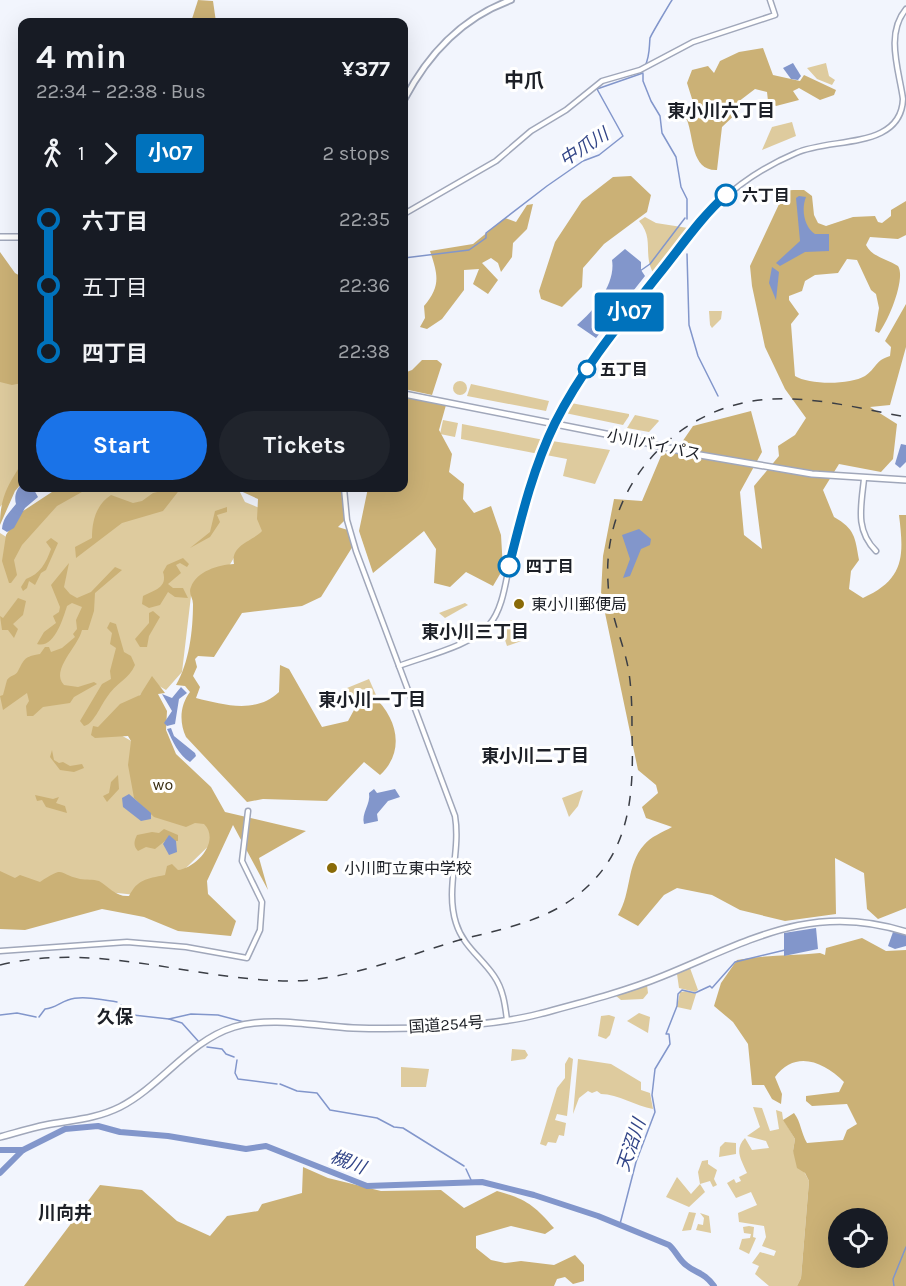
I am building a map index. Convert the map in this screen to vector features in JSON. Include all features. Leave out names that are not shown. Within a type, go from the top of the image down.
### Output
[{"type":"highway","points":[[0,237],[18,237]]},
{"type":"highway","name":"小川バイパス","points":[[408,395],[626,438],[694,454],[783,470],[864,479],[906,480]]},
{"type":"highway","name":"国道254号","points":[[0,1137],[33,1128],[83,1120],[111,1111],[132,1100],[213,1036],[238,1026],[292,1023],[363,1028],[507,1020],[539,1014],[636,985],[748,938],[787,928],[836,920],[853,920],[885,925],[906,932]]},
{"type":"main road","points":[[408,93],[427,60],[443,43],[485,11],[511,0]]},
{"type":"street","points":[[408,212],[496,161],[531,131],[566,110],[598,83],[640,70],[693,42],[775,15],[770,0]]},
{"type":"street","points":[[399,666],[473,639],[493,620],[528,494],[555,424],[597,353],[691,231],[720,200],[760,170],[780,159],[816,146],[877,136],[894,124],[903,109],[903,99],[894,40],[896,27],[906,9]]},
{"type":"street","points":[[864,479],[861,526],[866,540],[876,551]]},
{"type":"street","points":[[344,492],[347,520],[356,551],[455,816],[457,841],[452,904],[456,923],[464,941],[500,986],[507,1020]]},
{"type":"street","points":[[0,951],[127,942],[186,947],[247,958],[260,930],[262,902],[242,861],[248,811]]},
{"type":"green space","points":[[198,0],[213,1],[215,18],[192,18]]},
{"type":"green space","points":[[763,48],[773,75],[800,81],[804,75],[836,90],[834,95],[820,100],[799,88],[793,91],[799,100],[776,106],[768,101],[767,92],[755,89],[738,102],[741,109],[722,127],[717,170],[709,169],[698,159],[687,120],[678,117],[680,111],[693,102],[687,83],[692,70],[708,66],[714,73],[720,61],[739,52]]},
{"type":"green space","points":[[826,63],[829,76],[835,80],[832,85],[817,79],[807,68]]},
{"type":"green space","points":[[792,122],[796,136],[762,150],[772,127]]},
{"type":"green space","points":[[631,176],[651,195],[647,212],[604,244],[583,268],[582,287],[562,307],[541,299],[539,291],[555,242],[582,201],[613,177]]},
{"type":"green space","points":[[804,190],[812,196],[814,215],[818,223],[826,226],[853,217],[875,216],[878,222],[882,223],[891,216],[891,210],[906,201],[906,235],[898,239],[870,237],[866,245],[876,255],[898,266],[900,272],[895,299],[879,333],[875,331],[879,308],[876,294],[871,290],[857,260],[847,259],[838,273],[815,275],[805,281],[802,291],[789,296],[789,300],[799,314],[791,324],[795,376],[810,381],[830,383],[850,381],[865,376],[878,362],[890,356],[891,347],[885,341],[906,304],[906,347],[890,405],[870,407],[897,424],[893,459],[881,472],[839,464],[823,490],[834,517],[850,530],[855,539],[859,560],[851,571],[849,589],[863,598],[887,583],[899,565],[901,543],[899,515],[906,515],[906,908],[878,919],[867,909],[864,873],[835,858],[836,914],[785,921],[740,910],[712,895],[677,888],[664,895],[638,926],[618,915],[634,861],[647,842],[672,827],[646,818],[642,807],[658,793],[656,785],[638,770],[601,594],[603,556],[614,499],[642,501],[661,456],[680,445],[693,426],[751,411],[762,452],[740,492],[744,535],[762,549],[754,486],[779,456],[778,446],[795,435],[806,418],[785,389],[765,347],[750,266],[780,202],[781,191]]},
{"type":"green space","points":[[533,204],[527,229],[513,243],[512,257],[501,272],[498,263],[491,258],[482,263],[498,280],[488,294],[473,284],[479,269],[464,270],[464,290],[442,319],[427,329],[420,327],[425,318],[424,306],[433,292],[436,280],[430,251],[473,244],[505,218],[516,222],[527,205]]},
{"type":"green space","points":[[645,217],[656,223],[688,228],[654,274],[649,260],[648,241],[639,221]]},
{"type":"green space","points":[[0,252],[18,275],[18,384],[0,382]]},
{"type":"green space","points":[[709,311],[722,311],[721,319],[712,328],[710,325]]},
{"type":"green space","points":[[0,316],[18,326],[18,485],[0,507]]},
{"type":"green space","points":[[422,360],[437,360],[442,364],[432,395],[408,390],[408,372]]},
{"type":"green space","points":[[457,381],[463,381],[467,388],[463,395],[457,395],[453,391],[453,385]]},
{"type":"green space","points":[[471,384],[549,401],[546,411],[467,396]]},
{"type":"green space","points":[[408,398],[446,405],[439,430],[452,454],[449,472],[464,484],[463,499],[474,513],[491,506],[501,535],[503,569],[493,586],[466,572],[450,587],[434,583],[436,549],[424,531],[373,573],[359,531],[367,492],[408,492]]},
{"type":"green space","points":[[571,403],[629,414],[629,416],[623,425],[565,413]]},
{"type":"green space","points":[[635,415],[659,421],[649,432],[627,428]]},
{"type":"green space","points":[[443,420],[458,423],[455,437],[440,434]]},
{"type":"green space","points":[[462,424],[544,440],[539,454],[461,439]]},
{"type":"green space","points":[[552,441],[610,450],[595,484],[563,476],[567,459],[546,455]]},
{"type":"green space","points":[[18,470],[18,488],[0,525],[1,507]]},
{"type":"green space","points":[[52,492],[82,492],[57,506],[22,545],[14,560],[17,575],[9,583],[2,561],[6,535],[20,513]]},
{"type":"green space","points":[[68,492],[240,492],[245,502],[262,509],[263,533],[235,556],[222,578],[191,596],[182,672],[166,690],[152,682],[105,726],[133,742],[223,832],[156,897],[0,881],[0,533],[8,538]]},
{"type":"green space","points":[[178,492],[163,511],[122,523],[76,558],[75,547],[92,538],[96,514],[106,499],[111,495],[133,503],[142,501],[153,493]]},
{"type":"green space","points":[[243,492],[343,492],[346,519],[338,527],[351,531],[353,546],[321,597],[302,606],[242,613],[214,657],[198,656],[195,659],[197,667],[193,676],[200,687],[196,698],[239,706],[260,703],[279,692],[280,665],[289,669],[322,727],[348,721],[354,710],[350,700],[359,696],[373,696],[381,704],[393,724],[396,745],[393,755],[388,766],[380,775],[364,762],[327,801],[263,799],[247,802],[186,737],[184,731],[182,708],[190,692],[185,686],[176,685],[184,667],[191,636],[193,604],[191,587],[203,573],[234,564],[235,552],[262,531],[257,519],[258,499]]},
{"type":"green space","points":[[227,507],[227,512],[217,515],[220,522],[210,537],[190,548],[210,532],[215,511]]},
{"type":"green space","points":[[51,538],[58,543],[46,570],[41,573],[35,585],[29,581],[27,588],[23,591],[21,587],[26,579],[39,571],[47,559],[51,549],[46,542]]},
{"type":"green space","points":[[183,558],[189,564],[187,567],[180,563],[176,565],[181,573],[168,584],[173,588],[183,588],[188,598],[175,597],[168,592],[160,605],[149,608],[142,604],[143,596],[164,582],[163,572],[167,565]]},
{"type":"green space","points":[[69,563],[64,587],[77,598],[91,592],[115,567],[122,570],[95,593],[94,611],[88,630],[82,630],[60,672],[64,685],[78,687],[94,682],[97,684],[74,697],[70,703],[43,707],[33,716],[27,716],[26,706],[29,701],[27,693],[3,710],[0,696],[3,695],[7,680],[17,673],[22,663],[31,656],[40,654],[45,647],[49,647],[51,652],[62,648],[75,637],[73,634],[77,629],[76,620],[82,607],[72,603],[67,606],[53,638],[43,644],[37,644],[44,632],[56,623],[53,616],[59,612],[60,607],[51,585]]},
{"type":"green space","points":[[18,598],[26,601],[23,615],[13,624],[18,629],[14,638],[8,630],[2,630],[0,616],[3,618]]},
{"type":"green space","points":[[465,603],[468,605],[445,618],[439,613]]},
{"type":"green space","points":[[153,611],[160,617],[149,636],[147,647],[140,647],[135,639],[149,623],[149,613]]},
{"type":"green space","points":[[512,620],[516,629],[522,628],[527,639],[507,646],[500,625]]},
{"type":"green space","points":[[110,622],[116,624],[124,652],[131,656],[135,665],[130,674],[110,692],[94,718],[84,726],[80,721],[102,684],[111,679],[110,671],[116,648],[110,644],[112,633],[107,628]]},
{"type":"green space","name":"wo","points":[[152,676],[165,693],[158,694],[167,711],[166,730],[176,754],[211,787],[225,812],[306,831],[259,858],[268,890],[233,825],[207,881],[208,894],[236,921],[231,936],[178,931],[144,917],[102,909],[25,930],[0,929],[0,871],[15,878],[20,875],[40,882],[61,872],[80,879],[99,881],[116,893],[129,896],[143,881],[165,875],[167,866],[172,864],[178,870],[185,868],[204,853],[210,838],[209,831],[204,824],[195,823],[186,827],[154,817],[134,798],[128,765],[131,741],[128,736],[95,738],[91,735],[93,726],[98,727],[120,704],[140,695]]},
{"type":"green space","points":[[369,679],[376,695],[359,695],[349,699],[347,688]]},
{"type":"green space","points":[[52,750],[54,760],[59,763],[63,762],[70,766],[82,764],[84,768],[74,772],[60,770],[50,757]]},
{"type":"green space","points":[[118,775],[119,789],[107,802],[103,796],[109,793],[111,782]]},
{"type":"green space","points":[[583,790],[578,806],[569,817],[562,798]]},
{"type":"green space","points":[[35,795],[53,799],[59,797],[56,803],[65,806],[67,813],[46,807],[42,800],[37,801]]},
{"type":"green space","points":[[164,829],[178,835],[178,841],[165,841],[155,849],[146,847],[138,851],[136,849],[134,843],[137,835],[159,833]]},
{"type":"green space","points":[[862,938],[886,951],[906,950],[906,1286],[797,1286],[801,1278],[809,1181],[805,1173],[797,1168],[793,1151],[795,1139],[783,1120],[794,1113],[807,1143],[843,1140],[847,1130],[857,1124],[847,1104],[812,1106],[806,1101],[806,1096],[839,1092],[844,1082],[818,1064],[800,1061],[791,1063],[775,1077],[782,1094],[781,1104],[772,1099],[764,1085],[752,1085],[748,1044],[733,1022],[714,1006],[721,983],[737,960],[820,953],[825,955],[826,948]]},
{"type":"green space","points":[[690,968],[698,990],[695,992],[679,988],[677,974]]},
{"type":"green space","points":[[647,985],[648,993],[643,999],[621,1000],[615,995]]},
{"type":"green space","points":[[688,991],[696,994],[691,1010],[677,1007],[680,992]]},
{"type":"green space","points":[[639,1013],[650,1017],[648,1033],[627,1021]]},
{"type":"green space","points":[[601,1016],[615,1017],[610,1035],[606,1039],[598,1036]]},
{"type":"green space","points":[[512,1049],[525,1050],[528,1055],[525,1059],[511,1061]]},
{"type":"green space","points":[[569,1057],[573,1059],[567,1116],[557,1114],[555,1120],[566,1123],[564,1136],[559,1135],[556,1143],[548,1142],[546,1146],[540,1144],[557,1088],[565,1078],[565,1064]]},
{"type":"green space","points":[[578,1059],[611,1064],[641,1082],[641,1090],[650,1093],[653,1109],[597,1091],[592,1093],[588,1091],[579,1098],[573,1114]]},
{"type":"green space","points":[[401,1067],[429,1069],[426,1087],[401,1087]]},
{"type":"green space","points":[[753,1107],[762,1108],[770,1131],[779,1129],[776,1110],[782,1112],[783,1119],[795,1139],[793,1151],[809,1181],[801,1278],[797,1286],[769,1286],[755,1274],[759,1266],[752,1263],[760,1252],[774,1256],[776,1251],[762,1246],[766,1237],[764,1226],[739,1222],[738,1213],[757,1205],[751,1192],[736,1198],[727,1183],[734,1179],[736,1183],[741,1181],[739,1177],[747,1173],[739,1151],[745,1138],[752,1150],[769,1148],[766,1141],[747,1136],[760,1127]]},
{"type":"green space","points":[[725,1142],[736,1143],[736,1154],[719,1157],[720,1147]]},
{"type":"green space","points":[[708,1160],[708,1164],[717,1170],[714,1179],[717,1185],[713,1187],[710,1181],[700,1184],[698,1172],[702,1161]]},
{"type":"green space","points":[[303,1167],[328,1178],[381,1191],[441,1190],[464,1208],[497,1191],[523,1200],[535,1208],[554,1228],[545,1234],[511,1226],[476,1236],[476,1248],[491,1260],[505,1263],[521,1261],[554,1265],[575,1255],[584,1265],[584,1281],[573,1284],[565,1277],[557,1279],[554,1286],[24,1286],[100,1185],[142,1190],[177,1221],[210,1236],[227,1216],[258,1211],[262,1204],[302,1193]]},
{"type":"green space","points":[[677,1177],[691,1194],[700,1184],[705,1192],[689,1207],[666,1197]]},
{"type":"green space","points":[[689,1212],[696,1213],[691,1230],[682,1231]]},
{"type":"green space","points":[[700,1213],[709,1216],[711,1233],[696,1230],[698,1224],[703,1225],[704,1218]]},
{"type":"green space","points":[[743,1227],[754,1227],[753,1237],[756,1238],[749,1254],[739,1249],[742,1239],[750,1238],[751,1234],[744,1233]]},
{"type":"water","points":[[793,63],[801,76],[798,80],[791,79],[783,68]]},
{"type":"water","points":[[806,197],[804,217],[811,231],[815,234],[829,234],[829,251],[805,252],[780,266],[776,263],[800,241],[796,198]]},
{"type":"water","points":[[625,249],[641,262],[641,270],[645,276],[596,338],[577,325],[591,312],[603,295],[611,278],[612,260]]},
{"type":"water","points":[[772,267],[779,272],[776,300],[769,283]]},
{"type":"water","points":[[901,444],[906,445],[906,462],[900,468],[895,464]]},
{"type":"water","points":[[18,488],[18,492],[35,492],[38,497],[25,508],[14,528],[7,532],[2,529],[7,515],[16,504]]},
{"type":"water","points":[[639,529],[651,539],[650,545],[641,549],[630,576],[623,578],[630,559],[622,535]]},
{"type":"water","points":[[181,687],[187,693],[179,699],[175,724],[167,726],[164,723],[172,711],[162,694],[172,698]]},
{"type":"water","points":[[171,728],[174,736],[195,753],[196,756],[190,762],[182,756],[174,743],[167,729]]},
{"type":"water","points":[[374,789],[377,793],[395,789],[400,797],[388,801],[377,814],[378,821],[364,824],[369,793]]},
{"type":"water","points":[[129,794],[151,813],[151,819],[141,821],[123,807],[122,798]]},
{"type":"water","points":[[169,835],[176,841],[177,852],[169,855],[163,844]]},
{"type":"water","points":[[816,928],[818,949],[784,956],[784,933]]},
{"type":"water","points":[[893,932],[906,935],[906,946],[895,949],[888,946]]},
{"type":"waterway","name":"中爪川","points":[[645,66],[649,55],[650,38],[672,0]]},
{"type":"waterway","name":"中爪川","points":[[408,258],[469,250],[486,238],[486,233],[547,186],[583,161],[599,155],[623,136],[597,89],[643,73]]},
{"type":"waterway","points":[[643,74],[643,81],[651,101],[660,116],[662,133],[676,157],[681,187],[687,199],[687,219]]},
{"type":"waterway","points":[[640,271],[650,264],[685,218]]},
{"type":"waterway","points":[[687,254],[689,325],[698,356],[718,396]]},
{"type":"waterway","name":"天沼川","points":[[620,1224],[636,1162],[655,1112],[652,1095],[655,1069],[670,1044],[669,1034],[666,1034],[677,1006],[678,994],[682,990],[695,993],[710,986],[712,988],[735,962],[785,950]]},
{"type":"waterway","points":[[39,1017],[45,1009],[79,998],[117,1002]]},
{"type":"waterway","points":[[121,1005],[124,1014],[169,1019],[182,1023],[199,1042]]},
{"type":"waterway","points":[[0,1015],[17,1013],[36,1017]]},
{"type":"waterway","points":[[169,1019],[191,1014],[218,1015],[244,1022]]},
{"type":"waterway","points":[[207,1047],[222,1049],[226,1054],[234,1057]]},
{"type":"waterway","points":[[237,1060],[235,1073],[238,1079],[277,1084]]},
{"type":"waterway","points":[[280,1084],[297,1091],[317,1093],[330,1110],[377,1118],[394,1127],[403,1128],[464,1166]]},
{"type":"waterway","name":"槻川","points":[[0,1173],[23,1150],[65,1129],[98,1126],[120,1132],[168,1136],[246,1149],[266,1146],[367,1186],[482,1182],[534,1195],[598,1216],[669,1245],[684,1263],[707,1278],[714,1286]]},
{"type":"waterway","points":[[0,1150],[23,1150]]},
{"type":"waterway","points":[[466,1169],[472,1182]]},
{"type":"waterway","points":[[894,1286],[893,1279],[906,1247]]},
{"type":"railway","points":[[0,965],[37,959],[74,957],[256,979],[313,980],[355,972],[456,941],[518,925],[562,906],[593,881],[607,863],[618,844],[629,802],[632,780],[630,684],[608,582],[609,547],[618,514],[632,483],[652,456],[677,434],[706,416],[738,404],[773,399],[806,400],[906,417]]},
{"type":"bus line","name":"小07","points":[[509,566],[528,494],[542,455],[555,424],[572,393],[597,353],[691,231],[726,195]]},
{"type":"place","name":"六丁目","points":[[726,195]]},
{"type":"place","name":"五丁目","points":[[587,369]]},
{"type":"place","name":"四丁目","points":[[509,566]]},
{"type":"place","name":"東小川郵便局","points":[[519,604]]},
{"type":"place","name":"小川町立東中学校","points":[[332,868]]},
{"type":"district","name":"中爪","points":[[524,80]]},
{"type":"district","name":"東小川六丁目","points":[[721,111]]},
{"type":"district","name":"東小川三丁目","points":[[475,632]]},
{"type":"district","name":"東小川一丁目","points":[[372,700]]},
{"type":"district","name":"東小川二丁目","points":[[535,756]]},
{"type":"district","name":"久保","points":[[115,1017]]},
{"type":"district","name":"川向井","points":[[65,1213]]}]
